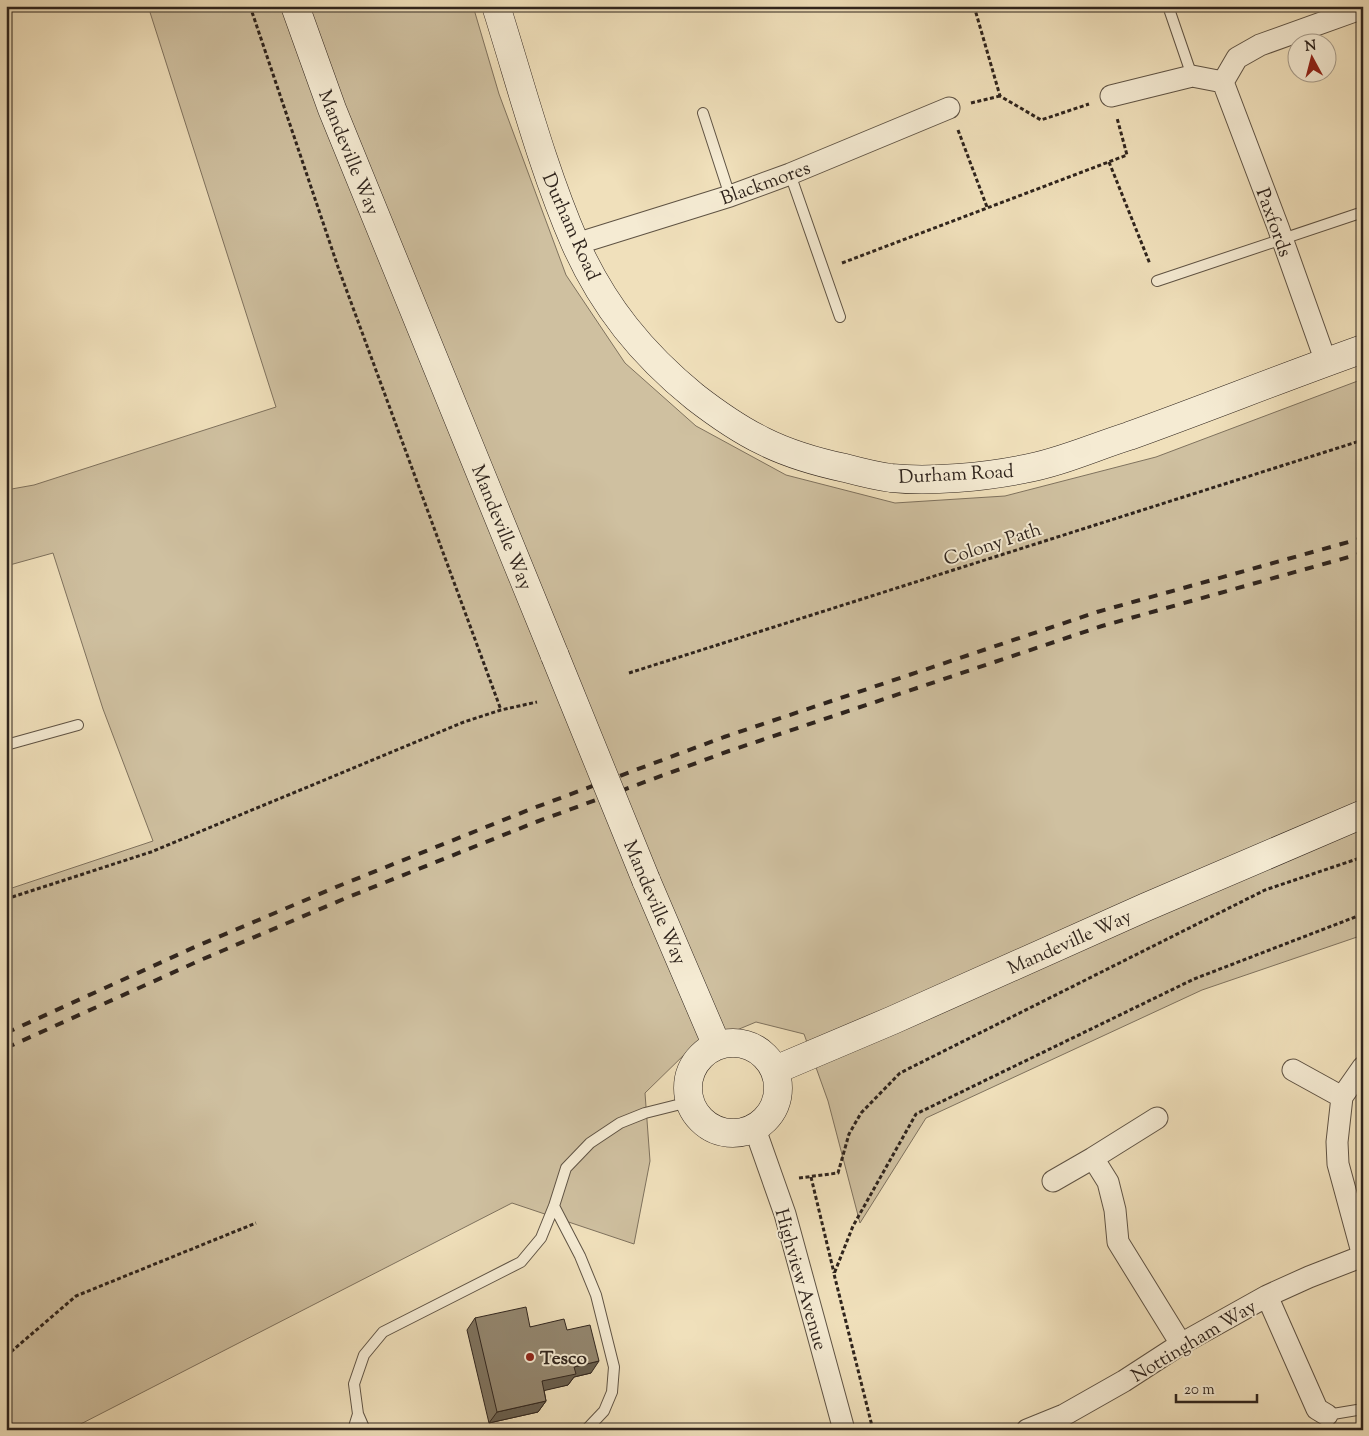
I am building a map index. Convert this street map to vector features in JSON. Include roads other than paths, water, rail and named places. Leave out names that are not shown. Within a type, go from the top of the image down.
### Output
[{"type":"main road","name":"Mandeville Way","points":[[296,6],[332,109],[646,880],[717,1046]]},
{"type":"main road","name":"Durham Road","points":[[496,6],[547,170],[576,244],[613,310],[639,345],[669,376],[725,420],[763,441],[807,459],[891,478],[988,475],[1026,469],[1185,416],[1363,349]]},
{"type":"main road","name":"Mandeville Way","points":[[775,1070],[1363,814]]},
{"type":"main road","points":[[728,1043],[743,1044],[762,1052],[775,1070],[779,1083],[775,1107],[769,1116],[755,1129],[739,1134],[716,1131],[705,1125],[694,1112],[689,1102],[688,1080],[692,1069],[697,1060],[717,1046],[728,1043]]},
{"type":"street","points":[[1111,96],[1192,76],[1223,82],[1237,58],[1260,45],[1363,8]]},
{"type":"street","name":"Paxfords","points":[[1223,82],[1326,362]]},
{"type":"street","name":"Blackmores","points":[[576,244],[730,196],[790,174],[949,108]]},
{"type":"street","points":[[1363,1067],[1342,1097],[1336,1142],[1338,1164],[1363,1256]]},
{"type":"street","points":[[1293,1070],[1342,1097]]},
{"type":"street","points":[[1053,1181],[1157,1118]]},
{"type":"street","name":"Highview Avenue","points":[[755,1129],[785,1214],[844,1430]]},
{"type":"street","points":[[1093,1158],[1108,1182],[1115,1210],[1118,1242],[1181,1344]]},
{"type":"street","name":"Nottingham Way","points":[[1027,1430],[1068,1422],[1124,1381],[1181,1344],[1267,1296],[1363,1256]]},
{"type":"street","points":[[1267,1296],[1317,1409],[1327,1415]]},
{"type":"lane","points":[[1168,6],[1192,76]]},
{"type":"lane","points":[[703,113],[730,196]]},
{"type":"lane","points":[[790,174],[840,317]]},
{"type":"lane","points":[[1157,281],[1363,212]]},
{"type":"lane","points":[[6,745],[78,725]]},
{"type":"lane","points":[[365,1430],[358,1414],[354,1384],[364,1355],[383,1332],[521,1262],[541,1238],[566,1168],[590,1143],[620,1123],[645,1113],[689,1102]]},
{"type":"lane","points":[[554,1206],[580,1256],[596,1295],[614,1367],[612,1392],[604,1411],[586,1430]]},
{"type":"lane","points":[[1327,1415],[1363,1408]]},
{"type":"lane","points":[[353,1430],[358,1414]]},
{"type":"railway","points":[[6,1033],[197,946],[341,885],[531,809],[724,737],[1097,612],[1363,538]]},
{"type":"railway","points":[[6,1048],[203,959],[346,898],[536,822],[729,751],[1102,626],[1363,553]]},
{"type":"place","name":"Tesco","points":[[530,1357]]}]
